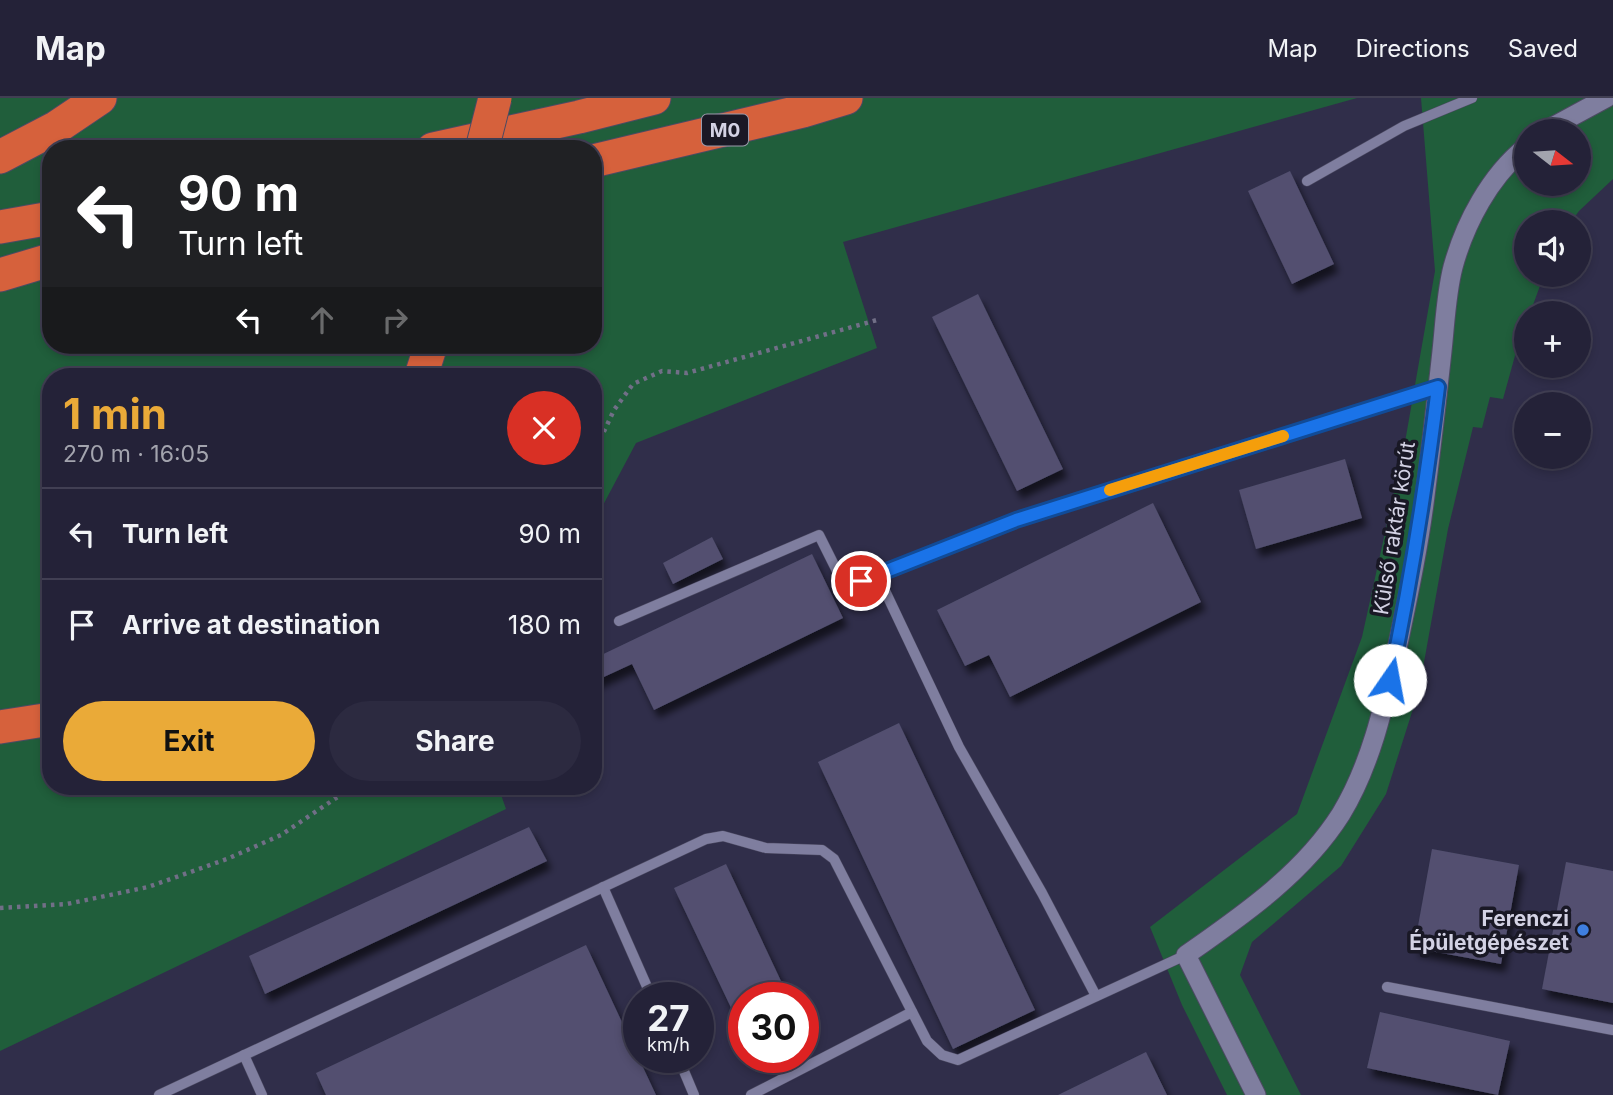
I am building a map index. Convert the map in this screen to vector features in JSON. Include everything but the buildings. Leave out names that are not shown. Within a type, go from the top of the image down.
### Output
[{"type":"highway","points":[[0,157],[57,127],[100,98]]},
{"type":"highway","points":[[484,140],[495,98]]},
{"type":"highway","points":[[474,140],[654,98]]},
{"type":"highway","name":"M0","points":[[602,159],[846,98]]},
{"type":"highway","points":[[0,227],[42,220]]},
{"type":"highway","points":[[0,269],[42,261]]},
{"type":"highway","points":[[0,275],[42,262]]},
{"type":"highway","points":[[0,727],[42,720]]},
{"type":"street","points":[[1567,119],[1606,98]]},
{"type":"street","name":"Külső raktár körút","points":[[1186,955],[1257,905],[1312,851],[1341,814],[1361,774],[1383,705],[1405,609],[1426,491],[1453,268],[1487,191],[1514,157]]},
{"type":"street","points":[[1186,955],[1256,1095]]},
{"type":"lane","points":[[1307,181],[1404,127],[1472,98]]},
{"type":"lane","points":[[619,621],[820,535],[845,587],[1016,520],[1438,387]]},
{"type":"lane","points":[[877,574],[958,747],[1042,893],[1096,996]]},
{"type":"lane","points":[[159,1095],[706,839],[723,836],[766,848],[822,850],[834,859],[927,1041],[942,1055],[958,1060],[1186,955]]},
{"type":"lane","points":[[603,887],[645,982]]},
{"type":"lane","points":[[1387,987],[1613,1030]]},
{"type":"lane","points":[[751,1095],[912,1012]]},
{"type":"lane","points":[[244,1055],[262,1095]]},
{"type":"lane","points":[[685,1073],[695,1095]]},
{"type":"path","points":[[602,436],[614,410],[633,384],[662,371],[687,373],[877,320]]},
{"type":"path","points":[[0,908],[67,904],[148,887],[226,859],[281,835],[341,795]]},
{"type":"green space","points":[[0,98],[1357,98],[843,242],[877,348],[636,443],[602,507],[602,368],[42,368],[42,795],[501,795],[506,809],[0,1051]]},
{"type":"green space","points":[[1421,98],[1613,98],[1613,179],[1580,210],[1514,210],[1514,287],[1540,287],[1534,301],[1514,301],[1514,359],[1503,399],[1490,397],[1482,428],[1473,427],[1448,529],[1419,690],[1386,794],[1341,866],[1252,942],[1240,975],[1301,1095],[1227,1095],[1182,1005],[1150,927],[1297,814],[1362,637],[1405,442],[1435,271]]},
{"type":"slow traffic","points":[[1110,490],[1283,436]]},
{"type":"place","name":"Ferenczi Épületgépészet","points":[[1583,930]]},
{"type":"route","points":[[861,581],[1016,520],[1438,387],[1426,491],[1390,680]]}]
